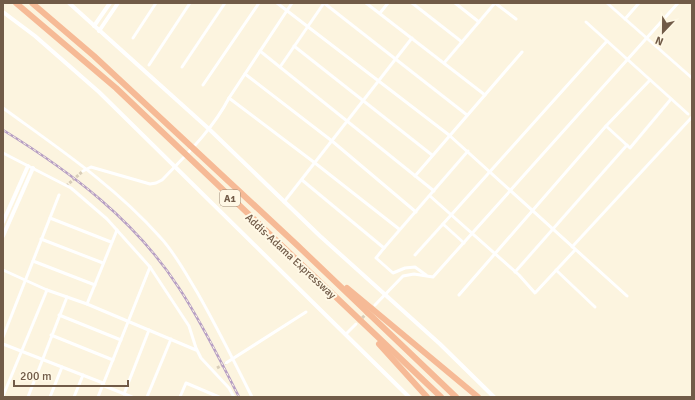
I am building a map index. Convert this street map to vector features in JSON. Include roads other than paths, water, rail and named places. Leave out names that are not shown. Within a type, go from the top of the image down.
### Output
[{"type":"highway","name":"Addis-Adama Expressway","points":[[16,3],[116,88],[441,397]]},
{"type":"highway","name":"Addis-Adama Expressway","points":[[32,3],[94,56],[318,264],[456,397]]},
{"type":"highway","points":[[318,264],[478,397]]},
{"type":"highway","points":[[353,314],[427,397]]},
{"type":"street","points":[[70,3],[209,129],[284,202],[384,295],[440,344],[494,397]]},
{"type":"street","points":[[94,26],[110,3]]},
{"type":"street","points":[[99,30],[118,3]]},
{"type":"street","points":[[133,38],[156,3]]},
{"type":"street","points":[[149,64],[190,3]]},
{"type":"street","points":[[182,67],[225,3]]},
{"type":"street","points":[[203,85],[259,3]]},
{"type":"street","points":[[277,3],[449,135],[627,296]]},
{"type":"street","points":[[85,170],[91,167],[150,184],[162,180],[209,129],[292,3]]},
{"type":"street","points":[[280,67],[324,3],[467,115]]},
{"type":"street","points":[[366,3],[485,95]]},
{"type":"street","points":[[380,13],[388,3]]},
{"type":"street","points":[[412,3],[462,42]]},
{"type":"street","points":[[455,3],[479,22]]},
{"type":"street","points":[[444,63],[495,3],[516,19]]},
{"type":"street","points":[[607,3],[692,76]]},
{"type":"street","points":[[625,19],[639,3]]},
{"type":"street","points":[[375,305],[403,276],[414,274],[433,277],[678,3]]},
{"type":"street","points":[[3,12],[35,36],[98,92],[409,397]]},
{"type":"street","points":[[586,22],[688,114]]},
{"type":"street","points":[[284,202],[412,38]]},
{"type":"street","points":[[415,256],[607,41]]},
{"type":"street","points":[[294,46],[432,155]]},
{"type":"street","points":[[260,51],[434,191]]},
{"type":"street","points":[[415,176],[522,52]]},
{"type":"street","points":[[245,74],[332,141],[416,212]]},
{"type":"street","points":[[459,295],[606,126],[650,80]]},
{"type":"street","points":[[229,98],[315,163],[399,230]]},
{"type":"street","points":[[606,126],[630,148],[671,99]]},
{"type":"street","points":[[3,108],[129,205],[161,237],[183,268],[234,360],[252,397]]},
{"type":"street","points":[[430,196],[515,272],[535,294],[573,248],[692,117]]},
{"type":"street","points":[[515,272],[627,145]]},
{"type":"street","points":[[428,277],[415,267],[405,268],[393,273],[376,258],[468,151]]},
{"type":"street","points":[[3,153],[71,188],[117,230],[150,267],[188,326],[198,351],[206,364],[233,392],[234,397]]},
{"type":"street","points":[[3,222],[28,166]]},
{"type":"street","points":[[3,236],[33,168]]},
{"type":"street","points":[[302,180],[384,248]]},
{"type":"street","points":[[3,337],[59,195]]},
{"type":"street","points":[[50,218],[112,242]]},
{"type":"street","points":[[442,224],[464,243]]},
{"type":"street","points":[[87,304],[117,230]]},
{"type":"street","points":[[41,239],[103,262]]},
{"type":"street","points":[[33,261],[94,285]]},
{"type":"street","points":[[98,397],[150,267]]},
{"type":"street","points":[[3,270],[47,290],[87,304],[198,351]]},
{"type":"street","points":[[556,270],[595,307]]},
{"type":"street","points":[[3,396],[47,290]]},
{"type":"street","points":[[28,397],[66,297]]},
{"type":"street","points":[[226,363],[234,360],[306,312]]},
{"type":"street","points":[[59,315],[120,340]]},
{"type":"street","points":[[346,334],[356,324]]},
{"type":"street","points":[[124,394],[149,330]]},
{"type":"street","points":[[51,335],[113,360]]},
{"type":"street","points":[[147,397],[171,339]]},
{"type":"street","points":[[3,344],[83,375],[132,397]]},
{"type":"street","points":[[50,397],[62,367]]},
{"type":"street","points":[[213,370],[217,368]]},
{"type":"street","points":[[74,397],[83,375]]},
{"type":"street","points":[[180,397],[186,383],[220,397]]},
{"type":"street","points":[[206,397],[208,392]]},
{"type":"tunnel","points":[[66,186],[83,171]]},
{"type":"tunnel","points":[[359,321],[368,312]]},
{"type":"tunnel","points":[[217,368],[226,363]]},
{"type":"railway","points":[[3,130],[53,163],[100,199],[122,219],[162,263],[187,301],[239,397]]}]
